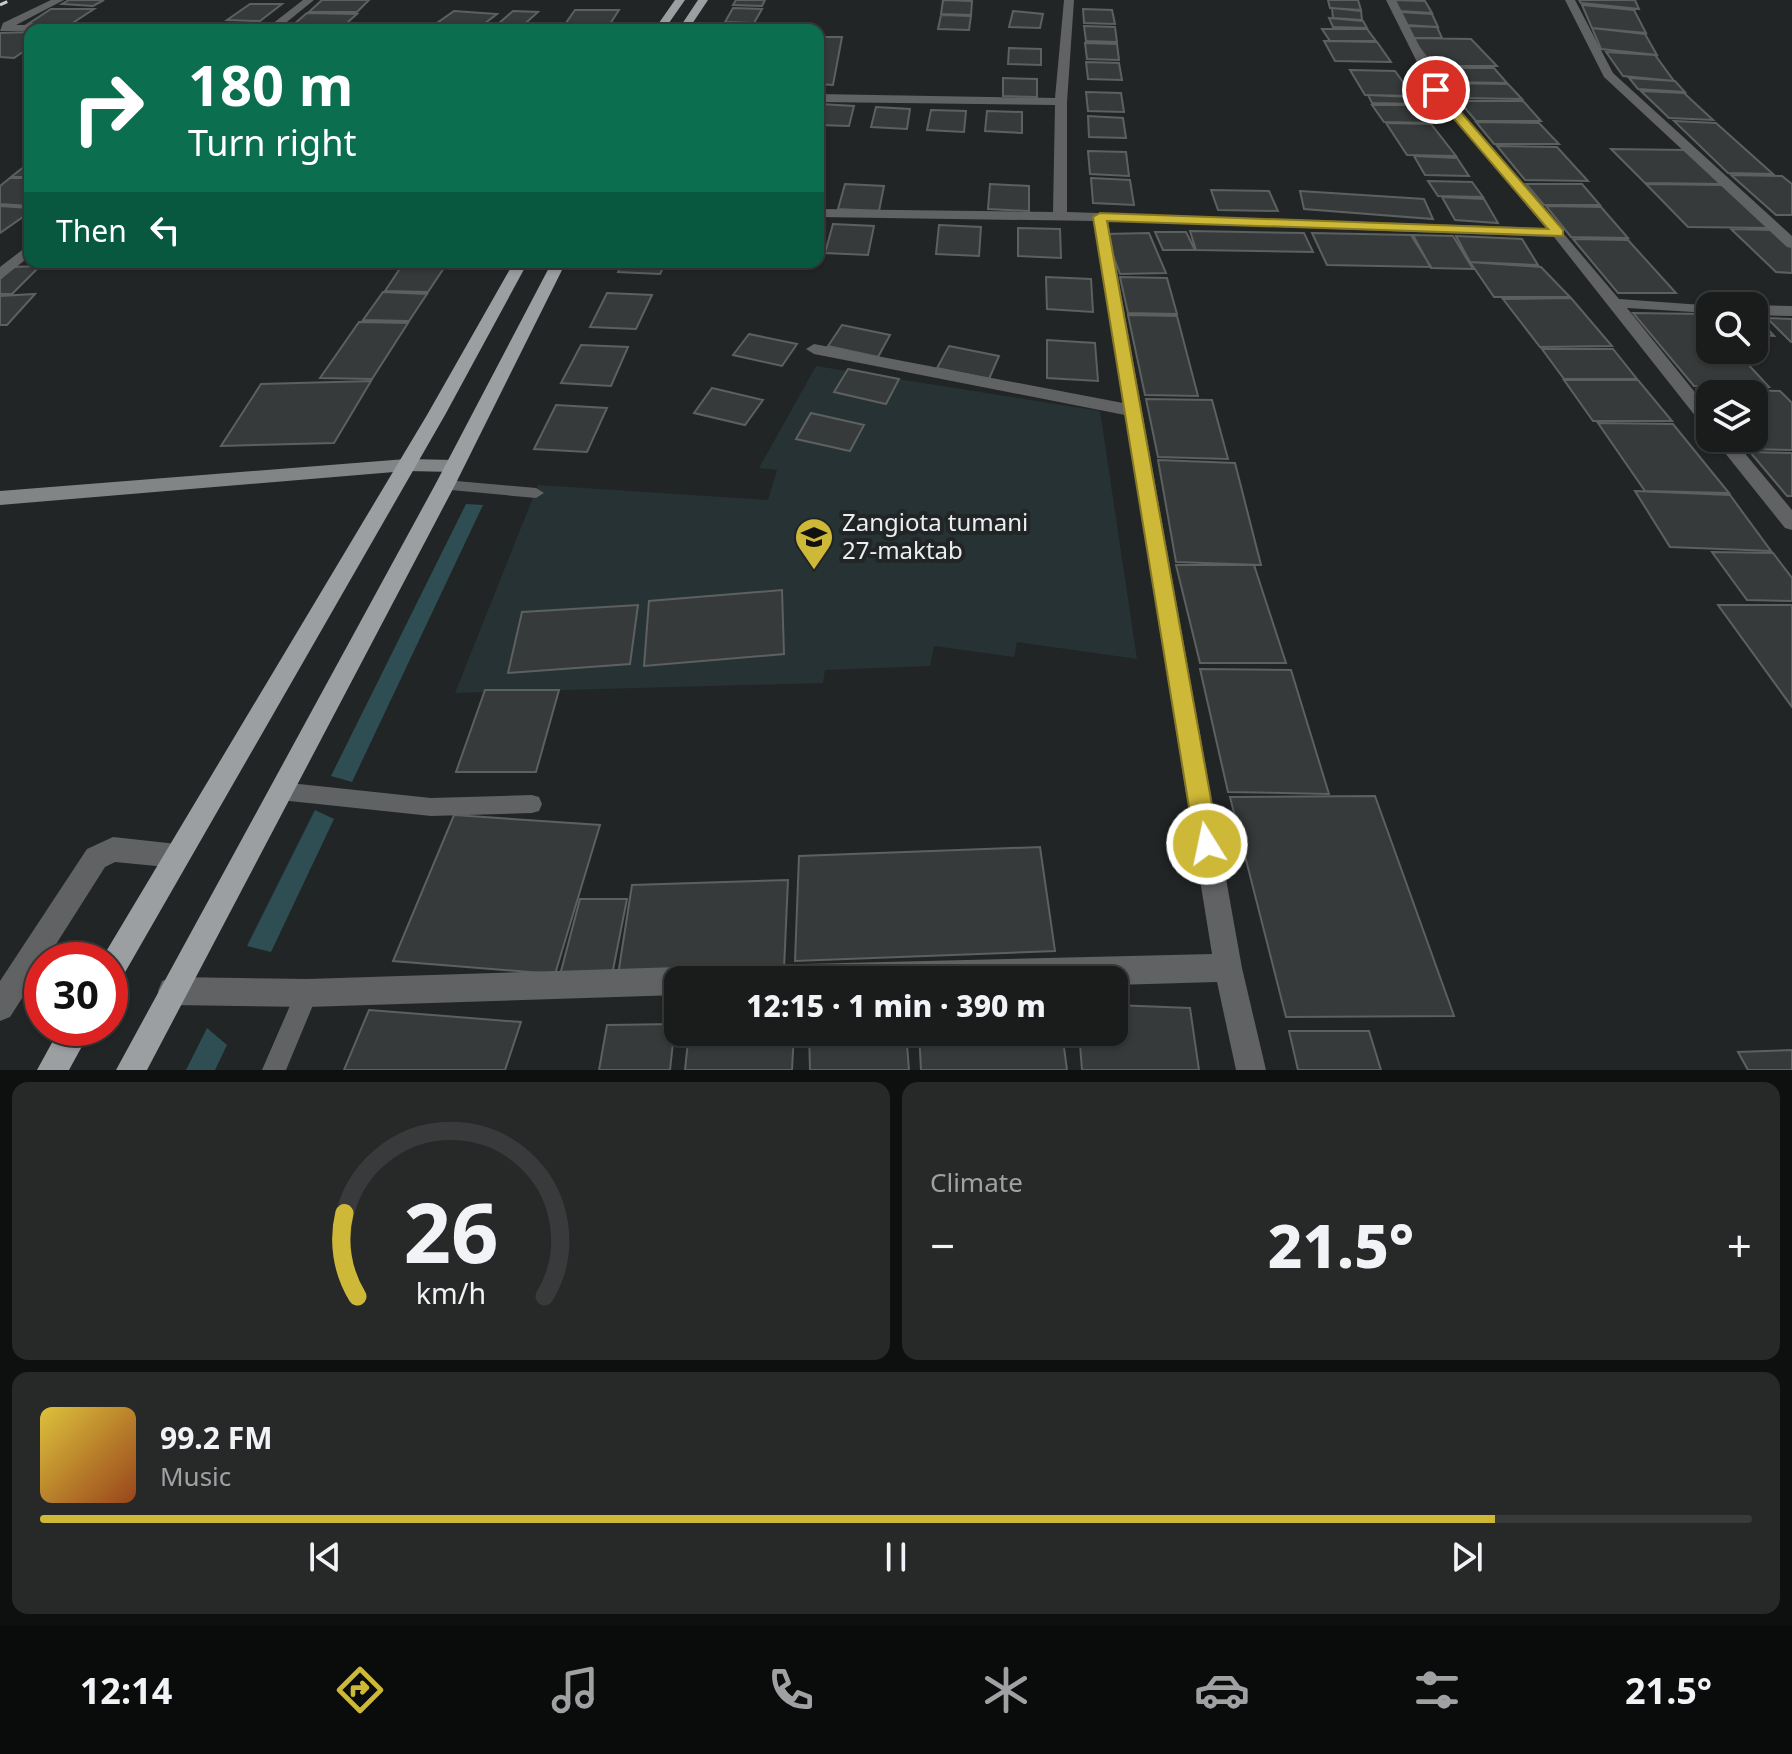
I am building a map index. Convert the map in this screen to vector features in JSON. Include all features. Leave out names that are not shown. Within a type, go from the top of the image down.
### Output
[{"type":"main road","points":[[663,24],[680,0]]},
{"type":"main road","points":[[687,24],[703,0]]},
{"type":"main road","points":[[127,942],[518,268]]},
{"type":"main road","points":[[131,1070],[450,475],[556,268]]},
{"type":"main road","points":[[0,498],[406,465],[450,475]]},
{"type":"main road","points":[[52,1070],[66,1046]]},
{"type":"street","points":[[1,29],[59,0]]},
{"type":"street","points":[[278,24],[309,0]]},
{"type":"street","points":[[1060,217],[1061,102],[1069,0]]},
{"type":"street","points":[[1391,0],[1436,90],[1558,233],[1696,406]]},
{"type":"street","points":[[1570,0],[1608,75],[1792,244]]},
{"type":"street","points":[[1,29],[24,29]]},
{"type":"street","points":[[824,98],[1061,102]]},
{"type":"street","points":[[824,213],[1100,217],[1558,233]]},
{"type":"street","points":[[1100,217],[1228,968],[1251,1070]]},
{"type":"street","points":[[0,275],[24,253]]},
{"type":"street","points":[[1612,303],[1696,307]]},
{"type":"street","points":[[1768,310],[1792,311]]},
{"type":"street","points":[[814,349],[1134,411]]},
{"type":"street","points":[[1734,452],[1792,523]]},
{"type":"street","points":[[0,1007],[96,858],[113,849],[177,856]]},
{"type":"street","points":[[1128,970],[1228,968]]},
{"type":"street","points":[[172,991],[307,993],[664,981]]},
{"type":"lane","points":[[450,475],[536,493]]},
{"type":"lane","points":[[280,791],[431,807],[532,804]]},
{"type":"lane","points":[[274,1070],[307,993]]},
{"type":"shaded area","name":"Zangiota tumani 27-maktab","points":[[816,366],[1100,411],[1137,659],[1017,642],[1014,657],[934,646],[930,666],[825,670],[823,683],[455,693],[538,485],[768,500],[777,470],[759,468]]},
{"type":"shaded area","points":[[466,504],[483,505],[352,782],[331,776]]},
{"type":"shaded area","points":[[315,810],[334,819],[271,952],[247,946]]},
{"type":"shaded area","points":[[207,1028],[227,1045],[215,1070],[186,1070]]},
{"type":"building","points":[[69,0],[104,0],[93,6],[62,4]]},
{"type":"building","points":[[322,0],[369,0],[357,12],[309,12]]},
{"type":"building","points":[[736,0],[765,0],[762,6],[733,5]]},
{"type":"building","points":[[943,0],[972,1],[971,15],[941,14]]},
{"type":"building","points":[[1328,0],[1358,0],[1361,10],[1330,8]]},
{"type":"building","points":[[1394,0],[1425,1],[1432,13],[1399,11]]},
{"type":"building","points":[[1579,0],[1635,0],[1639,9],[1581,3]]},
{"type":"building","points":[[250,4],[282,4],[260,21],[227,20]]},
{"type":"building","points":[[1582,5],[1634,10],[1646,33],[1592,28]]},
{"type":"building","points":[[733,8],[762,9],[754,23],[725,22]]},
{"type":"building","points":[[1332,8],[1361,11],[1362,20],[1333,18]]},
{"type":"building","points":[[51,9],[94,9],[71,24],[28,24]]},
{"type":"building","points":[[1083,9],[1112,10],[1115,24],[1084,23]]},
{"type":"building","points":[[575,10],[619,10],[610,24],[565,24]]},
{"type":"building","points":[[454,11],[497,14],[484,24],[436,24]]},
{"type":"building","points":[[513,11],[538,12],[525,24],[498,24]]},
{"type":"building","points":[[1013,11],[1043,14],[1040,28],[1009,27]]},
{"type":"building","points":[[1400,12],[1432,14],[1438,27],[1406,25]]},
{"type":"building","points":[[307,13],[357,14],[346,24],[294,24]]},
{"type":"building","points":[[941,15],[971,16],[969,30],[938,29]]},
{"type":"building","points":[[1329,18],[1363,21],[1367,28],[1333,27]]},
{"type":"building","points":[[1084,26],[1115,27],[1117,42],[1086,41]]},
{"type":"building","points":[[1405,26],[1437,27],[1442,38],[1412,38]]},
{"type":"building","points":[[1592,28],[1645,34],[1657,55],[1601,49]]},
{"type":"building","points":[[1322,29],[1367,29],[1376,41],[1330,41]]},
{"type":"building","points":[[24,32],[24,51],[14,58],[0,57],[0,33]]},
{"type":"building","points":[[824,37],[842,37],[833,85],[824,84]]},
{"type":"building","points":[[1412,38],[1471,39],[1497,66],[1433,66]]},
{"type":"building","points":[[1324,41],[1377,42],[1391,62],[1335,61]]},
{"type":"building","points":[[1085,43],[1117,44],[1119,60],[1087,59]]},
{"type":"building","points":[[1009,48],[1041,49],[1041,65],[1008,64]]},
{"type":"building","points":[[1606,52],[1655,55],[1674,81],[1623,76]]},
{"type":"building","points":[[1086,62],[1119,63],[1122,80],[1088,79]]},
{"type":"building","points":[[1432,68],[1494,68],[1507,83],[1444,82]]},
{"type":"building","points":[[1350,70],[1395,71],[1413,96],[1365,95]]},
{"type":"building","points":[[1003,78],[1037,79],[1037,97],[1003,96]]},
{"type":"building","points":[[1629,78],[1675,81],[1685,92],[1638,89]]},
{"type":"building","points":[[1445,83],[1508,84],[1522,99],[1457,98]]},
{"type":"building","points":[[1641,91],[1684,93],[1713,120],[1669,118]]},
{"type":"building","points":[[1086,92],[1121,93],[1124,112],[1088,111]]},
{"type":"building","points":[[1368,95],[1413,97],[1418,104],[1372,103]]},
{"type":"building","points":[[1459,101],[1523,101],[1541,121],[1476,121]]},
{"type":"building","points":[[824,104],[854,106],[849,126],[824,125]]},
{"type":"building","points":[[1372,105],[1418,105],[1431,123],[1384,122]]},
{"type":"building","points":[[876,107],[910,109],[907,129],[871,127]]},
{"type":"building","points":[[931,110],[966,111],[964,132],[927,130]]},
{"type":"building","points":[[987,111],[1022,112],[1022,133],[985,131]]},
{"type":"building","points":[[1088,116],[1123,118],[1126,138],[1089,137]]},
{"type":"building","points":[[1674,121],[1716,123],[1773,174],[1728,173]]},
{"type":"building","points":[[1476,122],[1539,123],[1559,144],[1494,144]]},
{"type":"building","points":[[1386,123],[1431,124],[1456,156],[1407,155]]},
{"type":"building","points":[[1497,146],[1557,147],[1588,181],[1525,180]]},
{"type":"building","points":[[1611,149],[1685,150],[1722,184],[1645,183]]},
{"type":"building","points":[[1088,151],[1126,152],[1129,176],[1090,174]]},
{"type":"building","points":[[1414,156],[1457,158],[1469,176],[1425,175]]},
{"type":"building","points":[[24,167],[24,177],[11,177]]},
{"type":"building","points":[[1731,175],[1782,176],[1792,184],[1792,215],[1776,215]]},
{"type":"building","points":[[10,178],[24,178],[24,206],[0,204],[0,186]]},
{"type":"building","points":[[1091,178],[1130,180],[1134,205],[1093,203]]},
{"type":"building","points":[[1428,181],[1472,182],[1483,197],[1438,196]]},
{"type":"building","points":[[845,184],[884,186],[879,211],[838,209]]},
{"type":"building","points":[[990,184],[1029,186],[1029,211],[988,209]]},
{"type":"building","points":[[1526,184],[1582,184],[1600,205],[1544,205]]},
{"type":"building","points":[[1646,184],[1723,185],[1771,228],[1688,227]]},
{"type":"building","points":[[1211,190],[1269,191],[1278,211],[1218,210]]},
{"type":"building","points":[[1300,191],[1424,199],[1433,219],[1304,209]]},
{"type":"building","points":[[1442,197],[1484,199],[1498,223],[1455,220]]},
{"type":"building","points":[[0,206],[24,208],[24,216],[0,233]]},
{"type":"building","points":[[1546,206],[1601,207],[1628,238],[1571,237]]},
{"type":"building","points":[[833,224],[874,226],[868,255],[825,253]]},
{"type":"building","points":[[939,225],[981,227],[979,256],[936,254]]},
{"type":"building","points":[[1018,228],[1060,229],[1061,258],[1018,256]]},
{"type":"building","points":[[1731,229],[1772,230],[1792,248],[1792,273],[1776,272]]},
{"type":"building","points":[[1190,231],[1304,233],[1313,252],[1196,250]]},
{"type":"building","points":[[1155,232],[1186,232],[1195,250],[1163,250]]},
{"type":"building","points":[[1149,233],[1166,273],[1120,274],[1105,234]]},
{"type":"building","points":[[1312,233],[1411,235],[1431,267],[1327,265]]},
{"type":"building","points":[[1413,235],[1453,236],[1473,269],[1431,268]]},
{"type":"building","points":[[1456,236],[1522,239],[1538,265],[1470,262]]},
{"type":"building","points":[[1573,239],[1628,240],[1676,293],[1618,293]]},
{"type":"building","points":[[1470,262],[1541,267],[1570,297],[1494,297]]},
{"type":"building","points":[[12,267],[38,268],[12,294],[0,294],[0,279]]},
{"type":"building","points":[[400,268],[444,268],[428,292],[385,291]]},
{"type":"building","points":[[620,268],[663,268],[660,274],[618,272]]},
{"type":"building","points":[[1046,277],[1091,279],[1093,312],[1047,309]]},
{"type":"building","points":[[1120,277],[1167,278],[1177,314],[1128,313]]},
{"type":"building","points":[[383,292],[427,294],[409,321],[363,320]]},
{"type":"building","points":[[607,293],[652,295],[636,329],[590,327]]},
{"type":"building","points":[[35,294],[7,325],[0,325],[0,296]]},
{"type":"building","points":[[1571,298],[1612,346],[1540,347],[1503,299]]},
{"type":"building","points":[[1633,313],[1696,314],[1696,364],[1748,364],[1763,380],[1696,380],[1694,386]]},
{"type":"building","points":[[1128,315],[1177,316],[1198,396],[1145,395]]},
{"type":"building","points":[[1768,318],[1792,319],[1791,342],[1768,319]]},
{"type":"building","points":[[359,322],[408,323],[372,379],[320,378]]},
{"type":"building","points":[[842,325],[890,335],[878,357],[828,346]]},
{"type":"building","points":[[749,334],[797,344],[782,366],[733,355]]},
{"type":"building","points":[[1047,340],[1095,343],[1098,381],[1047,378]]},
{"type":"building","points":[[581,345],[628,347],[611,386],[561,383]]},
{"type":"building","points":[[949,346],[999,356],[989,379],[937,368]]},
{"type":"building","points":[[1542,349],[1613,349],[1637,379],[1564,379]]},
{"type":"building","points":[[848,369],[899,379],[886,404],[834,392]]},
{"type":"building","points":[[1564,380],[1638,380],[1672,421],[1593,421]]},
{"type":"building","points":[[371,381],[334,443],[221,446],[261,384]]},
{"type":"building","points":[[712,388],[763,400],[745,425],[694,413]]},
{"type":"building","points":[[1768,391],[1780,391],[1792,403],[1792,450],[1768,449]]},
{"type":"building","points":[[1146,399],[1212,400],[1228,459],[1158,457]]},
{"type":"building","points":[[556,405],[607,408],[587,452],[534,449]]},
{"type":"building","points":[[811,413],[864,425],[850,451],[796,439]]},
{"type":"building","points":[[1598,423],[1673,424],[1729,493],[1645,491]]},
{"type":"building","points":[[1750,452],[1792,453],[1792,496],[1787,496]]},
{"type":"building","points":[[1158,460],[1235,463],[1261,565],[1176,562]]},
{"type":"building","points":[[1635,491],[1730,495],[1771,551],[1670,547]]},
{"type":"building","points":[[1712,552],[1773,553],[1792,578],[1792,601],[1747,600]]},
{"type":"building","points":[[1176,565],[1254,565],[1286,663],[1200,663]]},
{"type":"building","points":[[782,590],[784,654],[644,666],[649,601]]},
{"type":"building","points":[[638,605],[630,664],[508,673],[522,612]]},
{"type":"building","points":[[1718,605],[1792,605],[1792,707]]},
{"type":"building","points":[[1200,669],[1291,670],[1329,794],[1228,792]]},
{"type":"building","points":[[485,690],[559,690],[536,772],[456,772]]},
{"type":"building","points":[[1375,796],[1454,1016],[1286,1017],[1230,797]]},
{"type":"building","points":[[454,815],[600,825],[555,974],[393,961]]},
{"type":"building","points":[[1040,847],[1055,951],[795,961],[799,856]]},
{"type":"building","points":[[788,880],[784,966],[664,966],[664,973],[618,975],[632,885]]},
{"type":"building","points":[[580,899],[627,899],[612,975],[560,975]]},
{"type":"building","points":[[1128,1006],[1190,1008],[1199,1070],[1082,1070],[1080,1046],[1128,1046]]},
{"type":"building","points":[[369,1010],[521,1022],[505,1070],[344,1070]]},
{"type":"building","points":[[664,1024],[664,1046],[673,1046],[670,1070],[599,1070],[607,1025]]},
{"type":"building","points":[[1289,1031],[1369,1031],[1381,1070],[1298,1070]]},
{"type":"building","points":[[688,1046],[793,1046],[792,1070],[685,1070]]},
{"type":"building","points":[[809,1046],[907,1046],[909,1070],[810,1070]]},
{"type":"building","points":[[920,1046],[1064,1046],[1067,1070],[921,1070]]},
{"type":"building","points":[[1792,1050],[1792,1070],[1748,1070],[1738,1052]]},
{"type":"railway","points":[[0,5],[11,0]]},
{"type":"place","name":"Zangiota tumani 27-maktab","points":[[814,571]]},
{"type":"route","points":[[1207,844],[1100,217],[1558,233],[1436,90]]}]
